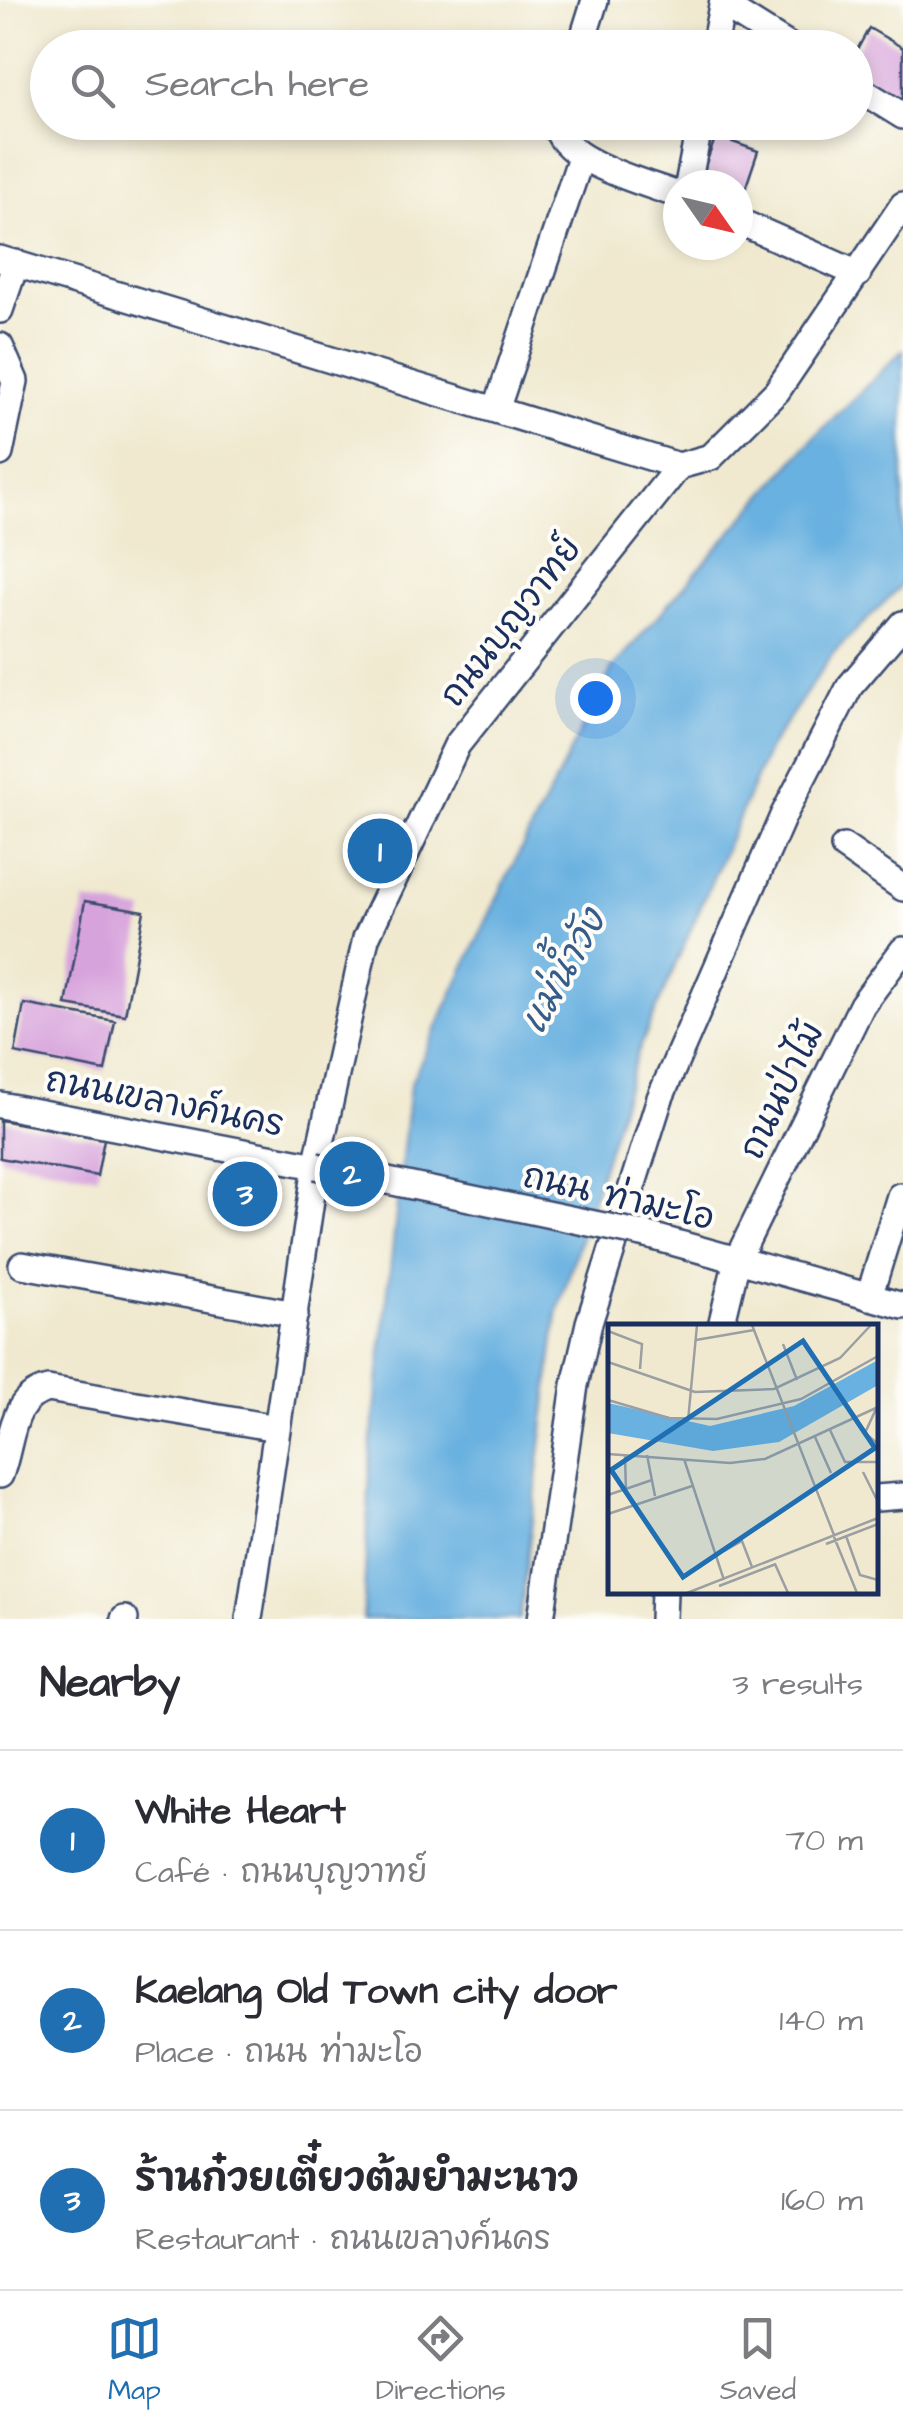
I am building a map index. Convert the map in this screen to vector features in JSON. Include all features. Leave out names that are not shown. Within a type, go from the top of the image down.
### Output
[{"type":"street","points":[[586,30],[595,0]]},
{"type":"street","points":[[717,30],[723,0]]},
{"type":"street","points":[[723,0],[728,8],[763,30]]},
{"type":"street","points":[[873,97],[903,116]]},
{"type":"street","points":[[562,140],[564,146],[581,157],[663,190]]},
{"type":"street","points":[[691,170],[697,140]]},
{"type":"street","points":[[496,410],[581,157]]},
{"type":"street","name":"ถนนบุญวาทย์","points":[[249,1619],[316,1166],[366,938],[440,776],[478,714],[679,466],[711,457],[777,392],[903,205]]},
{"type":"street","points":[[753,228],[858,274]]},
{"type":"street","points":[[0,310],[8,261],[679,466]]},
{"type":"street","points":[[0,346],[15,380],[0,453]]},
{"type":"street","points":[[541,1619],[562,1454],[589,1323],[660,1098],[782,816],[850,686],[898,641]]},
{"type":"street","points":[[844,847],[903,888]]},
{"type":"street","name":"ถนนป่าไม้","points":[[722,1324],[737,1260],[862,1005],[903,950]]},
{"type":"street","name":"ถนนเขลางค์นคร","points":[[0,1105],[316,1166]]},
{"type":"street","name":"ถนน ท่ามะโอ","points":[[316,1166],[646,1234],[903,1306]]},
{"type":"street","points":[[869,1297],[900,1196]]},
{"type":"street","points":[[22,1265],[295,1314]]},
{"type":"street","points":[[0,1474],[20,1404],[34,1392],[48,1389],[277,1428]]},
{"type":"street","points":[[878,1498],[903,1496]]},
{"type":"street","points":[[663,1619],[664,1594]]},
{"type":"water","name":"แม่น้ำวัง","points":[[903,350],[903,584],[834,652],[769,748],[638,1052],[557,1314],[520,1619],[363,1619],[371,1447],[410,1085],[505,881],[612,669],[814,437]]},
{"type":"building","points":[[873,30],[903,48],[903,100],[873,82]]},
{"type":"building","points":[[715,140],[727,140],[758,151],[752,170],[704,170]]},
{"type":"building","points":[[85,901],[144,911],[125,1015],[66,1005]]},
{"type":"building","points":[[24,1004],[115,1021],[105,1071],[15,1053]]},
{"type":"building","points":[[0,1120],[104,1139],[97,1176],[0,1158]]},
{"type":"place","name":"White Heart","points":[[380,851]]},
{"type":"place","name":"Kaelang Old Town city door","points":[[352,1174]]},
{"type":"place","name":"ร้านก๋วยเตี๋ยวต้มยำมะนาว","points":[[245,1194]]}]
